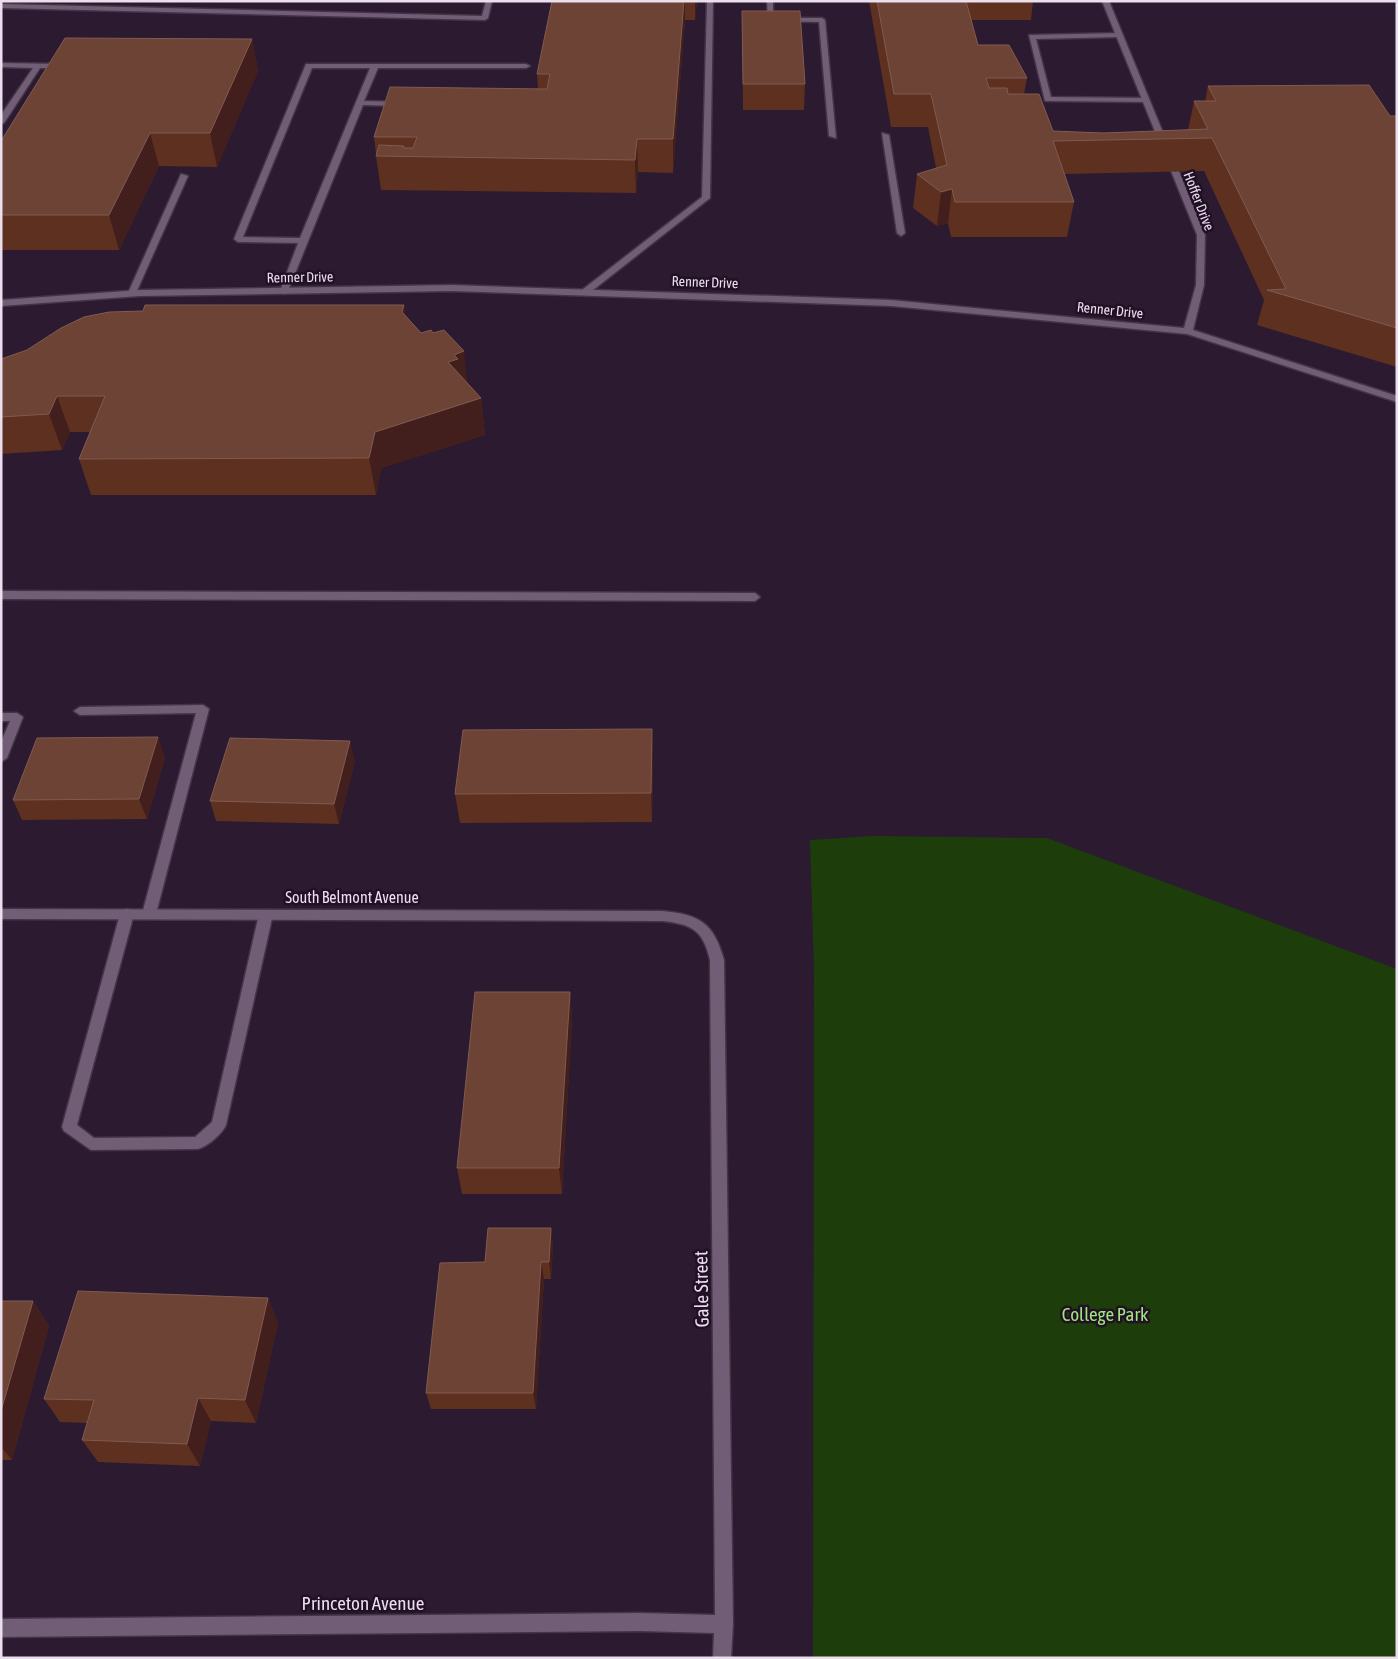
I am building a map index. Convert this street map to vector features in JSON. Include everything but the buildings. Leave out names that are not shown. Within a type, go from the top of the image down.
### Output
[{"type":"street","points":[[1,6],[485,18],[489,1]]},
{"type":"street","points":[[585,292],[706,198],[710,1]]},
{"type":"street","points":[[770,1],[770,20],[822,20],[833,136]]},
{"type":"street","name":"Hoffer Drive","points":[[1105,1],[1201,235],[1200,285],[1188,331]]},
{"type":"street","points":[[1119,35],[1032,37],[1048,99],[1146,100]]},
{"type":"street","points":[[1,65],[77,66]]},
{"type":"street","points":[[1,121],[38,66]]},
{"type":"street","points":[[303,241],[238,239],[309,66],[526,66]]},
{"type":"street","points":[[284,291],[375,66]]},
{"type":"street","points":[[359,103],[407,104]]},
{"type":"street","points":[[885,136],[901,233]]},
{"type":"street","points":[[132,293],[184,176]]},
{"type":"street","name":"Renner Drive","points":[[1,303],[132,293],[452,288],[891,303],[1188,331],[1397,399]]},
{"type":"street","points":[[1,595],[755,597]]},
{"type":"street","points":[[80,710],[203,709],[149,914]]},
{"type":"street","points":[[1,717],[17,717],[1,758]]},
{"type":"street","name":"South Belmont Avenue","points":[[1,914],[662,916],[682,917],[701,925]]},
{"type":"street","points":[[127,914],[68,1127],[91,1144],[198,1143],[219,1125],[266,914]]},
{"type":"street","name":"Gale Street","points":[[701,925],[713,942],[717,960],[724,1624],[722,1658]]},
{"type":"street","name":"Princeton Avenue","points":[[1,1628],[630,1622],[724,1624]]},
{"type":"green space","name":"College Park","points":[[872,836],[1047,838],[1397,969],[1397,1658],[813,1658],[814,970],[810,840]]}]
